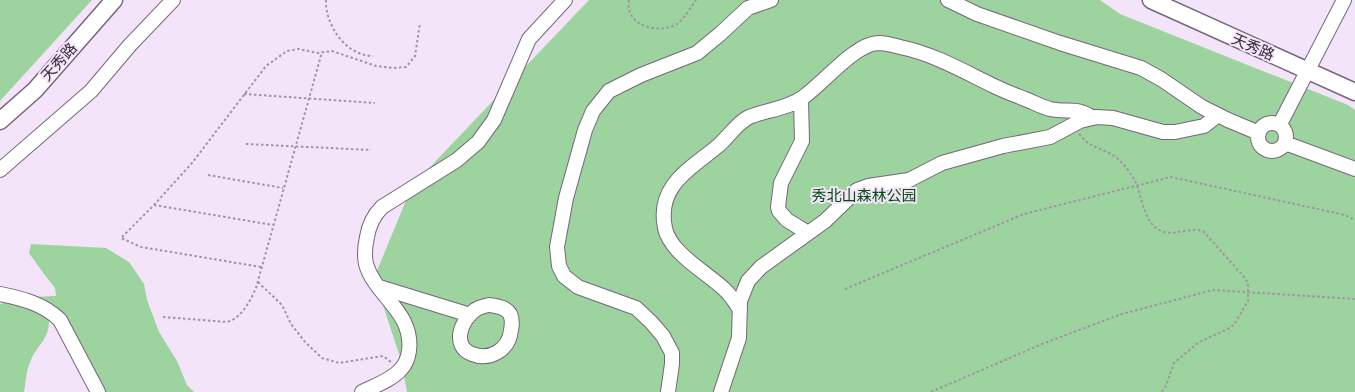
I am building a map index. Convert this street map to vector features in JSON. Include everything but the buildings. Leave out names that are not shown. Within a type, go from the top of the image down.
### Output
[{"type":"main road","name":"天秀路","points":[[0,121],[35,90],[114,0]]},
{"type":"main road","name":"天秀路","points":[[1151,0],[1355,92]]},
{"type":"street","points":[[0,170],[91,91],[130,45],[173,0]]},
{"type":"street","points":[[362,392],[400,371],[406,362],[408,354],[406,324],[370,274],[365,256],[368,231],[375,214],[382,207],[457,160],[482,137],[494,120],[529,39],[565,0]]},
{"type":"street","points":[[668,392],[672,353],[663,336],[651,322],[636,308],[578,287],[564,276],[559,266],[557,247],[566,198],[585,130],[593,111],[609,91],[642,75],[697,53],[744,11],[771,0]]},
{"type":"street","points":[[948,0],[977,14],[1060,43],[1141,68],[1202,107],[1259,133]]},
{"type":"street","points":[[1280,124],[1344,0]]},
{"type":"street","points":[[740,310],[724,288],[679,252],[671,242],[665,227],[665,203],[675,182],[688,168],[718,146],[747,118],[801,100],[840,64],[861,50],[878,43],[914,50],[938,58],[996,87],[1050,109],[1078,110],[1093,118]]},
{"type":"street","points":[[801,100],[802,141],[781,183],[778,207],[787,220],[808,233]]},
{"type":"street","points":[[721,392],[739,338],[740,300],[748,281],[761,267],[825,221],[857,190],[868,186],[909,180],[942,163],[1003,146],[1050,137],[1072,125],[1093,118],[1113,118],[1163,132],[1175,132],[1204,126],[1218,115]]},
{"type":"street","points":[[1268,123],[1280,124],[1286,134],[1285,143],[1279,149],[1267,150],[1260,144],[1259,133],[1262,126],[1268,123]]},
{"type":"street","points":[[1285,143],[1355,169]]},
{"type":"street","points":[[379,287],[470,315]]},
{"type":"street","points":[[0,294],[52,311],[60,320],[98,392]]},
{"type":"path","points":[[326,0],[328,16],[339,37],[360,55],[373,56]]},
{"type":"path","points":[[629,0],[630,13],[639,23],[650,28],[662,28],[671,27],[679,22],[696,0]]},
{"type":"path","points":[[261,267],[140,247],[121,238],[192,163],[266,66],[287,51],[299,49],[317,53],[332,51],[376,66],[406,67],[415,56],[420,23]]},
{"type":"path","points":[[163,317],[227,322],[234,320],[249,302],[256,288],[322,52]]},
{"type":"path","points":[[244,94],[376,103]]},
{"type":"path","points":[[1072,125],[1088,145],[1106,151],[1116,157],[1132,176],[1137,184],[1144,209],[1158,229],[1170,232],[1199,230],[1204,232],[1248,283],[1248,301],[1235,323],[1224,332],[1199,342],[1174,363],[1165,388],[1160,392]]},
{"type":"path","points":[[246,144],[371,150]]},
{"type":"path","points":[[208,175],[283,188]]},
{"type":"path","points":[[845,289],[1024,214],[1137,184],[1171,177],[1345,215],[1355,220]]},
{"type":"path","points":[[154,205],[273,226]]},
{"type":"path","points":[[258,281],[282,305],[291,324],[305,342],[322,358],[339,363],[383,356],[400,371]]},
{"type":"path","points":[[931,392],[1042,344],[1122,314],[1213,290],[1355,299]]},
{"type":"green space","points":[[0,0],[92,0],[0,101]]},
{"type":"green space","name":"秀北山森林公园","points":[[589,0],[1100,0],[1120,14],[1348,105],[1355,110],[1355,392],[407,392],[401,360],[374,278],[412,186]]},
{"type":"green space","points":[[31,244],[106,248],[129,262],[144,284],[147,300],[159,332],[177,361],[187,385],[194,392],[102,392],[51,319],[45,338],[29,364],[24,392],[0,392],[0,304],[31,297],[56,296],[55,288],[29,253]]}]
